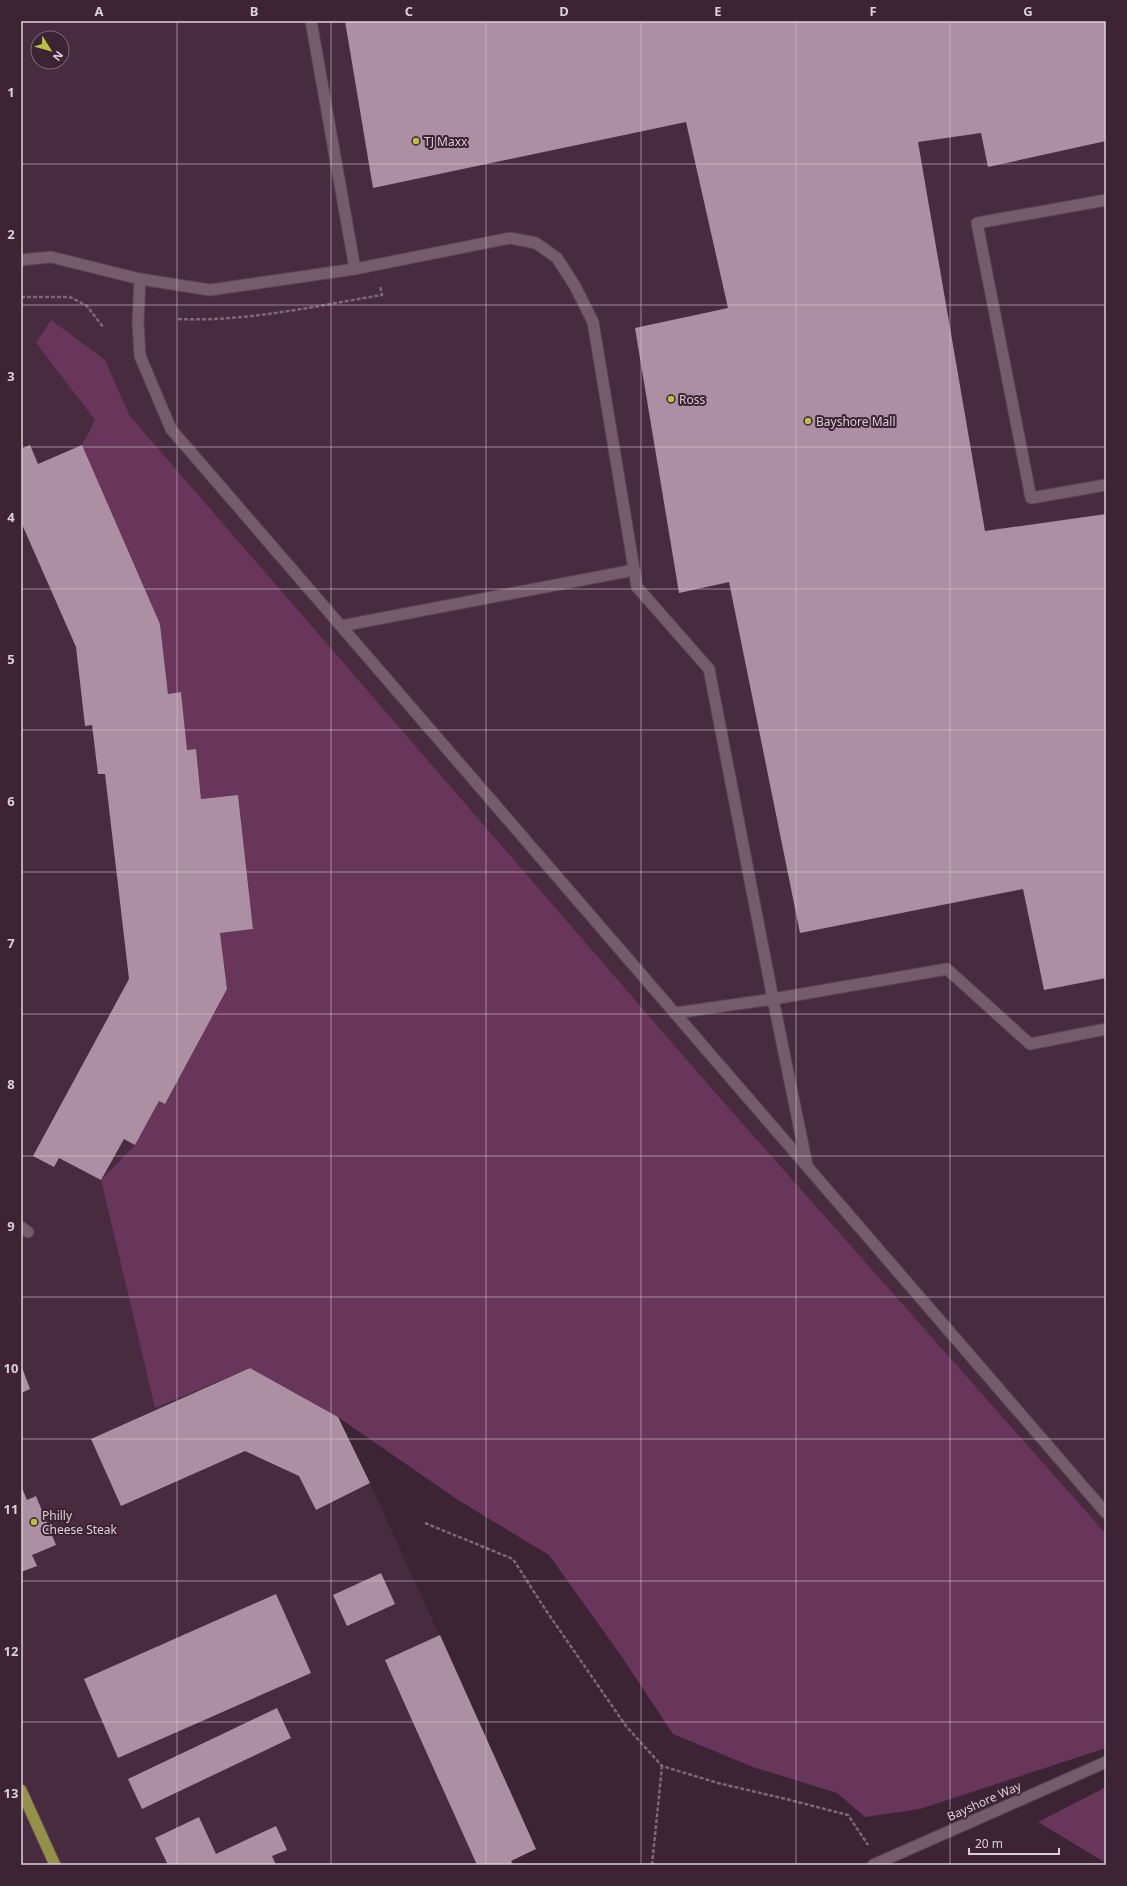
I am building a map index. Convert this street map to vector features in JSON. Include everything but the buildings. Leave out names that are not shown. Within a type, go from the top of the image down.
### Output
[{"type":"highway","points":[[21,1790],[55,1865]]},
{"type":"street","points":[[311,21],[355,269]]},
{"type":"street","points":[[1106,200],[977,223],[1031,498],[1106,485]]},
{"type":"street","points":[[21,260],[51,257],[140,279],[210,290],[355,269],[510,238],[536,243],[557,258],[575,286],[593,322],[637,587],[709,669],[807,1167]]},
{"type":"street","points":[[140,279],[138,322],[140,356],[171,429],[1106,1513]]},
{"type":"street","points":[[341,626],[634,570]]},
{"type":"street","points":[[675,1013],[947,969],[1030,1044],[1106,1029]]},
{"type":"street","name":"Bayshore Way","points":[[877,1863],[1106,1762]]},
{"type":"path","points":[[21,297],[70,297],[87,306],[103,327]]},
{"type":"path","points":[[178,319],[201,320],[232,318],[323,305]]},
{"type":"path","points":[[425,1523],[513,1559],[545,1609],[626,1726],[662,1766],[718,1783],[848,1815],[877,1863]]},
{"type":"path","points":[[652,1865],[662,1766]]},
{"type":"shaded area","points":[[21,21],[1106,21],[1106,1534],[713,1090],[130,416],[105,360],[36,343],[95,420],[82,445],[160,624],[168,693],[181,692],[195,745],[202,799],[238,795],[253,929],[220,933],[227,989],[165,1104],[135,1145],[101,1180],[153,1400],[250,1368],[338,1417],[370,1483],[536,1849],[511,1860],[513,1865],[21,1865]]},
{"type":"shaded area","points":[[51,320],[105,360],[130,416],[713,1090],[1106,1534],[1106,1748],[920,1809],[865,1817],[837,1793],[753,1767],[673,1734],[622,1657],[549,1555],[458,1500],[338,1417],[250,1368],[155,1408],[101,1180],[135,1145],[159,1101],[165,1104],[227,989],[220,933],[253,929],[238,795],[201,799],[196,749],[187,750],[181,692],[168,694],[160,624],[82,445],[95,420],[36,343]]},
{"type":"shaded area","points":[[1106,1787],[1106,1863],[1038,1822]]},
{"type":"place","name":"TJ Maxx","points":[[416,141]]},
{"type":"place","name":"Ross","points":[[671,399]]},
{"type":"place","name":"Bayshore Mall","points":[[808,421]]},
{"type":"place","name":"Philly Cheese Steak","points":[[34,1522]]}]
